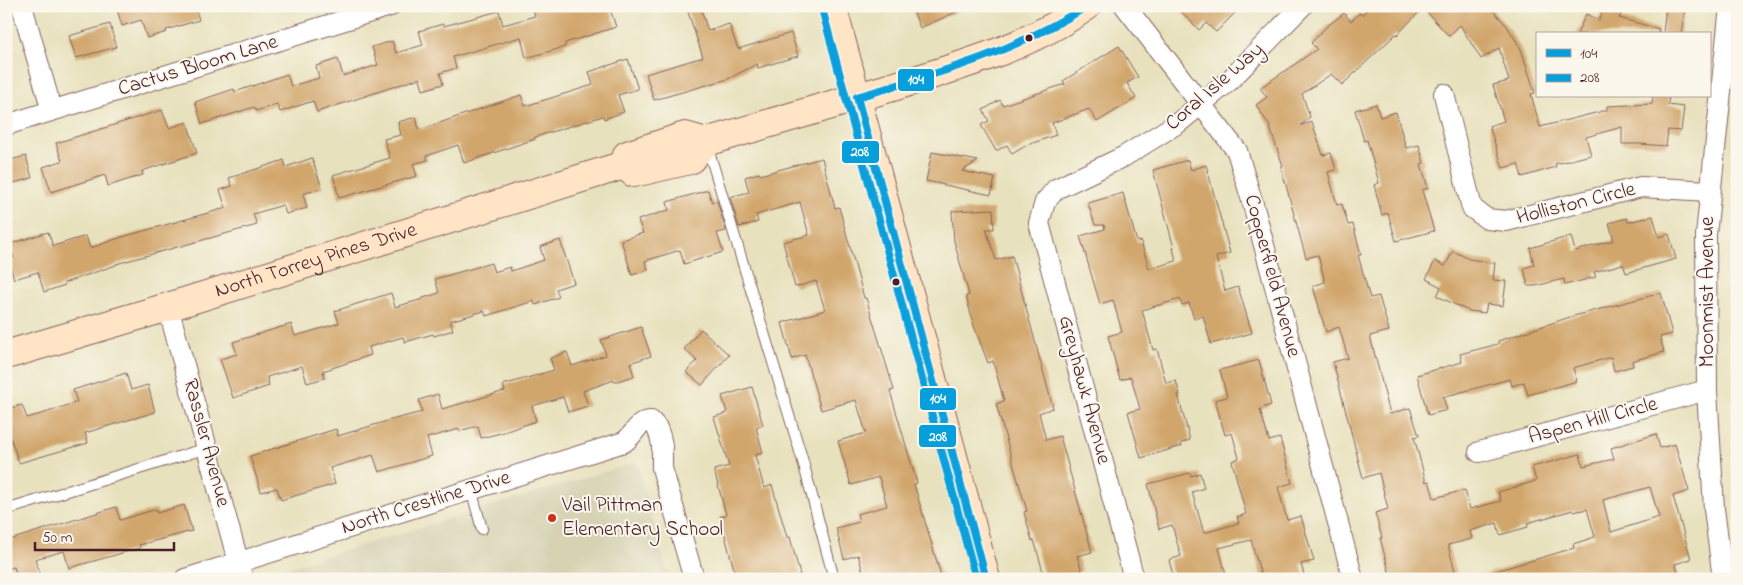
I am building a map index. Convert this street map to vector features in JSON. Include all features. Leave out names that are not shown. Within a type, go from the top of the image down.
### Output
[{"type":"main road","points":[[832,6],[986,579]]},
{"type":"main road","name":"North Torrey Pines Drive","points":[[6,355],[168,307],[624,165],[627,155],[685,136],[706,142],[968,64],[1011,47],[1066,21],[1087,6]]},
{"type":"street","points":[[22,6],[52,112]]},
{"type":"street","name":"Cactus Bloom Lane","points":[[6,125],[390,6]]},
{"type":"street","name":"Copperfield Avenue","points":[[1125,6],[1202,103],[1237,151],[1256,214],[1353,579]]},
{"type":"street","name":"Coral Isle Way","points":[[1045,202],[1056,189],[1123,158],[1178,123],[1229,81],[1302,6]]},
{"type":"street","name":"Moonmist Avenue","points":[[1723,579],[1714,509],[1707,390],[1706,235],[1709,191],[1730,6]]},
{"type":"street","name":"Holliston Circle","points":[[1444,94],[1472,208],[1487,219],[1506,221],[1641,187],[1709,191]]},
{"type":"street","name":"Greyhawk Avenue","points":[[1045,202],[1039,223],[1134,579]]},
{"type":"street","name":"Rassler Avenue","points":[[168,307],[240,570]]},
{"type":"street","name":"Aspen Hill Circle","points":[[1479,452],[1707,390]]},
{"type":"street","name":"North Crestline Drive","points":[[185,579],[240,570],[471,489],[624,442],[633,434],[636,426],[644,421],[651,421],[657,428],[662,445],[662,468],[694,579]]},
{"type":"lane","points":[[706,142],[802,458],[834,579]]},
{"type":"lane","points":[[6,510],[208,448]]},
{"type":"lane","points":[[471,489],[482,529]]},
{"type":"shaded area","name":"Vail Pittman Elementary School","points":[[637,462],[669,579],[268,579],[267,574]]},
{"type":"building","points":[[116,6],[195,6],[199,20],[147,38],[141,20],[122,26]]},
{"type":"building","points":[[532,6],[609,6],[616,27],[565,43],[565,47],[526,58],[521,37],[453,57],[456,68],[440,73],[443,84],[423,90],[420,78],[317,112],[313,101],[280,112],[277,104],[256,111],[254,107],[202,124],[195,102],[234,89],[235,92],[287,74],[291,86],[319,78],[316,66],[338,59],[343,76],[378,65],[372,47],[392,41],[396,53],[423,45],[419,31],[499,11],[503,25],[535,16]]},
{"type":"building","points":[[686,6],[700,6],[708,31],[729,24],[738,49],[791,33],[798,56],[758,68],[757,64],[728,79],[654,100],[646,74],[703,57]]},
{"type":"building","points":[[911,6],[970,6],[920,28]]},
{"type":"building","points":[[1176,6],[1242,6],[1216,32],[1206,23],[1199,30]]},
{"type":"building","points":[[1370,6],[1489,6],[1507,26],[1521,49],[1535,93],[1531,94],[1540,127],[1607,110],[1607,106],[1652,104],[1653,98],[1669,98],[1668,105],[1684,107],[1681,131],[1668,130],[1666,146],[1622,144],[1622,127],[1586,137],[1591,155],[1555,164],[1556,167],[1522,177],[1518,164],[1503,168],[1489,126],[1504,121],[1493,85],[1509,81],[1499,48],[1481,59],[1460,25],[1449,36],[1423,8],[1397,35],[1342,85],[1331,74],[1302,94],[1310,117],[1301,125],[1312,122],[1323,155],[1331,153],[1336,170],[1328,172],[1337,205],[1342,204],[1348,225],[1353,224],[1361,255],[1358,255],[1370,298],[1379,296],[1389,331],[1370,336],[1390,414],[1410,408],[1419,436],[1414,437],[1426,482],[1429,481],[1434,498],[1465,490],[1470,509],[1501,501],[1498,492],[1536,481],[1532,467],[1580,454],[1583,466],[1614,459],[1611,448],[1656,434],[1660,448],[1675,444],[1689,491],[1673,496],[1691,559],[1675,564],[1679,575],[1666,579],[1482,579],[1482,575],[1574,548],[1573,544],[1595,537],[1587,509],[1574,512],[1573,510],[1527,523],[1528,527],[1500,535],[1497,523],[1470,531],[1472,539],[1448,545],[1457,579],[1391,579],[1375,513],[1388,509],[1379,473],[1363,478],[1333,362],[1348,358],[1339,327],[1326,332],[1313,286],[1325,282],[1318,255],[1306,258],[1281,167],[1283,166],[1269,125],[1256,105],[1267,97],[1260,88],[1317,49],[1311,43],[1325,28],[1344,13],[1351,21],[1360,13],[1362,15]],"holes":[[[1650,487],[1659,517],[1611,532],[1603,500]]]},
{"type":"building","points":[[1605,6],[1622,13],[1619,18],[1659,29],[1658,32],[1578,32],[1586,14],[1599,20]]},
{"type":"building","points":[[1666,6],[1685,8],[1681,32],[1663,32]]},
{"type":"building","points":[[110,24],[116,47],[76,58],[69,36]]},
{"type":"building","points":[[1119,46],[1138,77],[1127,83],[1136,98],[1097,122],[1089,109],[1052,123],[1056,135],[1027,145],[1012,154],[1007,145],[996,151],[981,125],[989,121],[983,110],[1000,100],[1003,105],[1065,84],[1063,81]]},
{"type":"building","points":[[628,59],[638,89],[618,95],[624,112],[604,119],[603,116],[535,137],[535,139],[464,163],[458,145],[426,156],[428,160],[413,164],[417,176],[339,198],[333,175],[390,158],[384,139],[401,135],[398,122],[416,117],[419,130],[521,95],[525,106],[593,85],[589,72]]},
{"type":"building","points":[[1376,104],[1380,117],[1396,112],[1406,148],[1419,145],[1424,163],[1421,164],[1428,188],[1422,190],[1434,231],[1396,241],[1388,213],[1382,215],[1374,185],[1379,183],[1367,140],[1364,141],[1355,110]]},
{"type":"building","points":[[162,110],[169,128],[187,122],[197,153],[142,171],[143,175],[108,186],[105,175],[51,192],[43,167],[62,161],[56,143]]},
{"type":"building","points":[[932,152],[978,161],[962,171],[995,178],[991,195],[926,181]]},
{"type":"building","points":[[26,156],[32,178],[6,185],[6,161]]},
{"type":"building","points":[[312,158],[322,188],[303,194],[307,208],[286,214],[283,205],[253,214],[257,225],[116,264],[44,292],[38,272],[14,279],[8,260],[14,258],[10,244],[48,232],[53,246],[86,236],[90,248],[122,237],[226,208],[220,190],[232,186],[229,178],[284,160],[286,167]]},
{"type":"building","points":[[822,158],[835,208],[839,207],[864,298],[866,298],[894,390],[890,391],[917,483],[914,484],[942,579],[865,579],[858,555],[844,559],[836,528],[859,522],[857,514],[887,506],[879,477],[851,485],[838,441],[866,433],[856,400],[821,410],[805,355],[792,359],[782,323],[825,310],[816,281],[795,287],[783,242],[809,235],[800,202],[756,215],[758,222],[739,227],[730,197],[749,192],[745,177],[759,173],[760,175]]},
{"type":"building","points":[[1188,160],[1191,170],[1206,165],[1230,253],[1216,257],[1225,291],[1238,287],[1252,333],[1211,344],[1203,316],[1194,319],[1189,303],[1182,305],[1180,299],[1142,310],[1153,350],[1157,349],[1166,383],[1176,381],[1190,440],[1181,443],[1182,446],[1141,458],[1128,412],[1140,409],[1131,377],[1120,380],[1108,336],[1122,332],[1113,300],[1100,304],[1080,236],[1105,229],[1104,225],[1095,225],[1088,203],[1123,193],[1137,242],[1141,241],[1149,269],[1176,261],[1153,170]]},
{"type":"building","points":[[708,190],[712,202],[717,201],[726,231],[717,233],[723,252],[684,264],[680,250],[645,261],[648,270],[632,275],[621,240],[643,233],[638,220],[669,210],[667,202]]},
{"type":"building","points":[[993,209],[994,229],[986,229],[996,260],[1012,256],[1053,408],[1039,413],[1046,440],[1060,436],[1092,552],[1077,556],[1082,571],[1054,579],[1045,579],[1034,540],[1032,541],[1024,512],[1027,511],[996,404],[1004,401],[993,361],[988,363],[974,326],[966,296],[969,295],[954,241],[952,211]]},
{"type":"building","points":[[1653,216],[1659,237],[1669,234],[1676,259],[1626,273],[1623,264],[1594,272],[1596,277],[1565,285],[1564,279],[1528,286],[1524,268],[1534,265],[1530,248],[1571,236],[1575,251],[1614,240],[1609,223],[1627,218],[1628,222]]},
{"type":"building","points":[[560,240],[574,283],[556,289],[559,297],[535,305],[534,301],[486,316],[484,311],[450,321],[453,330],[434,336],[433,334],[405,342],[403,337],[369,347],[371,355],[323,371],[325,378],[307,383],[302,366],[267,377],[269,386],[233,398],[220,359],[237,354],[233,342],[291,324],[295,336],[339,323],[335,311],[391,293],[395,307],[423,299],[439,293],[435,279],[491,263],[494,272],[510,267],[511,271],[544,260],[540,247]]},
{"type":"building","points":[[1453,251],[1469,259],[1495,263],[1493,280],[1506,281],[1503,306],[1487,304],[1485,313],[1469,311],[1437,296],[1441,287],[1426,279],[1435,261],[1445,266]]},
{"type":"building","points":[[1661,293],[1672,334],[1660,337],[1664,352],[1632,361],[1633,366],[1614,371],[1611,357],[1573,368],[1577,381],[1528,395],[1524,382],[1512,386],[1510,379],[1443,397],[1447,410],[1428,415],[1417,375],[1462,362],[1460,354],[1498,344],[1498,341],[1570,317]]},
{"type":"building","points":[[641,327],[651,356],[630,363],[634,376],[614,382],[614,380],[583,391],[588,406],[568,412],[563,397],[532,406],[536,421],[501,433],[481,438],[478,426],[427,438],[432,456],[379,472],[373,455],[330,468],[335,484],[281,500],[277,488],[261,492],[250,456],[336,429],[338,436],[422,412],[419,400],[438,394],[442,409],[505,391],[503,385],[554,370],[550,358],[567,352],[572,366],[606,355],[601,340]]},
{"type":"building","points":[[701,329],[729,355],[702,385],[686,372],[697,361],[684,349]]},
{"type":"building","points":[[1259,360],[1271,405],[1260,409],[1269,441],[1280,438],[1292,483],[1278,487],[1287,520],[1301,516],[1314,561],[1301,564],[1304,575],[1292,579],[1262,579],[1251,540],[1219,548],[1227,579],[1174,579],[1169,560],[1181,556],[1172,525],[1159,529],[1148,484],[1190,473],[1191,476],[1200,473],[1204,488],[1192,492],[1204,533],[1239,523],[1237,517],[1246,514],[1232,461],[1239,458],[1232,433],[1225,435],[1215,400],[1227,397],[1220,370]]},
{"type":"building","points":[[126,373],[131,390],[148,385],[155,412],[85,433],[88,443],[19,463],[6,425],[6,409],[22,405],[27,418],[48,412],[77,402],[73,390]]},
{"type":"building","points":[[752,387],[763,425],[756,427],[763,453],[755,455],[764,488],[772,485],[787,537],[790,537],[800,575],[788,579],[752,579],[750,573],[736,577],[720,517],[726,515],[714,470],[729,466],[714,417],[727,413],[722,396]]},
{"type":"building","points":[[184,505],[192,531],[139,545],[140,548],[69,568],[64,551],[35,559],[41,579],[18,579],[14,567],[6,569],[6,541],[116,507],[120,520],[157,509],[157,513]]},
{"type":"transit line","name":"104","points":[[986,579],[857,97],[946,70],[1003,49],[1031,37],[1087,6]]},
{"type":"transit line","name":"208","points":[[822,9],[976,579]]},
{"type":"place","name":"Vail Pittman Elementary School","points":[[552,518]]}]
